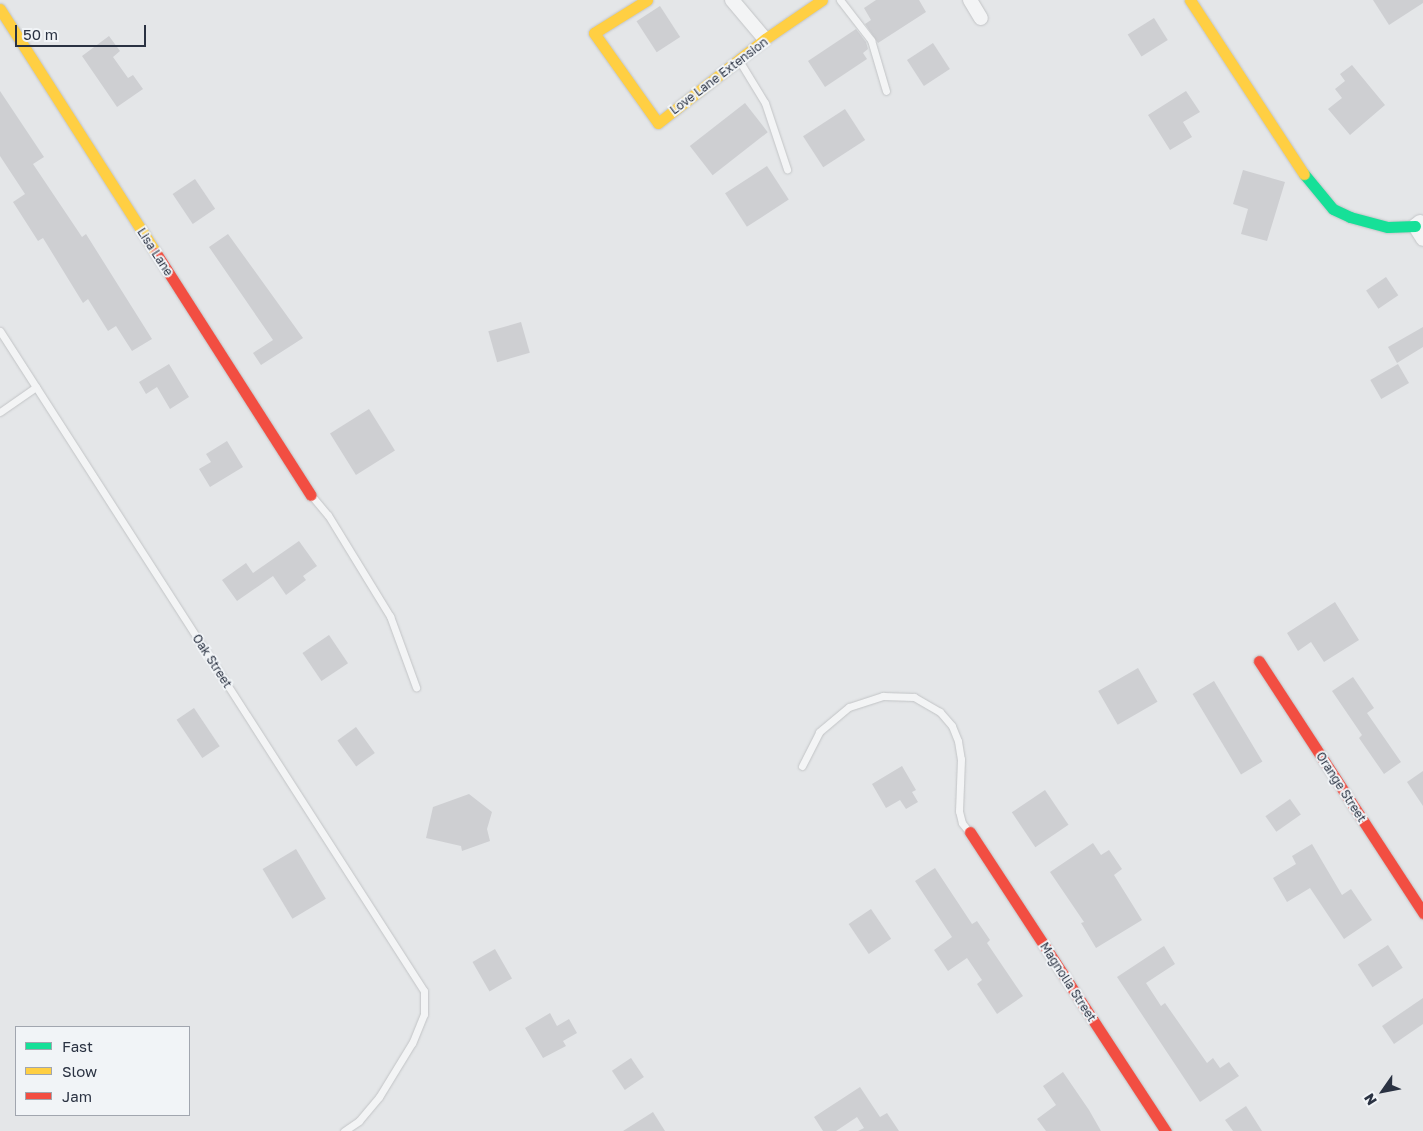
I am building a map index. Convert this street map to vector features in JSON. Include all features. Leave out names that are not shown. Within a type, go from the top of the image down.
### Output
[{"type":"street","name":"Love Lane Extension","points":[[647,0],[594,34],[658,123],[765,39],[822,0]]},
{"type":"street","points":[[732,0],[765,39]]},
{"type":"street","points":[[970,0],[981,18]]},
{"type":"street","points":[[1190,0],[1309,182],[1333,209],[1350,217],[1388,227],[1419,223],[1423,239]]},
{"type":"street","name":"Lisa Lane","points":[[0,9],[311,495]]},
{"type":"street","name":"Orange Street","points":[[1259,661],[1423,913]]},
{"type":"street","name":"Magnolia Street","points":[[970,832],[1166,1131]]},
{"type":"lane","points":[[840,0],[871,40],[886,91]]},
{"type":"lane","points":[[738,60],[765,103],[787,169]]},
{"type":"lane","name":"Oak Street","points":[[0,331],[424,991],[424,1014],[412,1043],[380,1097],[359,1121],[344,1131]]},
{"type":"lane","points":[[0,412],[36,387]]},
{"type":"lane","points":[[311,495],[328,515],[390,616],[416,687]]},
{"type":"lane","points":[[802,766],[819,732],[849,707],[883,696],[914,697],[940,712],[958,741],[961,760],[959,811],[962,823],[970,832]]},
{"type":"building","points":[[876,0],[919,0],[926,12],[878,43],[865,24],[871,20],[864,8]]},
{"type":"building","points":[[1373,0],[1423,0],[1423,3],[1389,25]]},
{"type":"building","points":[[660,6],[680,37],[657,52],[637,21]]},
{"type":"building","points":[[1154,18],[1168,40],[1141,56],[1128,34]]},
{"type":"building","points":[[856,29],[866,42],[868,49],[863,53],[867,59],[825,87],[808,61]]},
{"type":"building","points":[[109,36],[120,51],[113,57],[128,78],[133,75],[143,89],[117,107],[82,56]]},
{"type":"building","points":[[933,43],[950,69],[924,86],[907,60]]},
{"type":"building","points":[[1352,65],[1385,105],[1350,135],[1328,109],[1342,98],[1335,89],[1345,81],[1340,74]]},
{"type":"building","points":[[0,91],[44,157],[33,164],[82,237],[86,234],[152,339],[132,351],[116,326],[108,331],[88,299],[83,303],[43,238],[38,241],[13,202],[25,194],[0,156]]},
{"type":"building","points":[[1186,91],[1200,112],[1183,122],[1192,137],[1170,150],[1148,115]]},
{"type":"building","points":[[745,103],[768,132],[713,175],[690,146]]},
{"type":"building","points":[[845,109],[865,140],[823,167],[803,136]]},
{"type":"building","points":[[767,166],[789,200],[747,227],[725,193]]},
{"type":"building","points":[[1243,170],[1285,182],[1267,241],[1241,234],[1248,209],[1233,204]]},
{"type":"building","points":[[195,179],[215,209],[193,224],[173,194]]},
{"type":"building","points":[[228,234],[303,338],[261,365],[253,353],[273,340],[209,247]]},
{"type":"building","points":[[1386,277],[1398,295],[1378,309],[1366,290]]},
{"type":"building","points":[[521,322],[530,353],[497,362],[488,331]]},
{"type":"building","points":[[1423,327],[1423,347],[1397,363],[1388,347]]},
{"type":"building","points":[[169,364],[189,397],[170,409],[157,387],[146,394],[139,382]]},
{"type":"building","points":[[1398,364],[1409,383],[1381,399],[1370,380]]},
{"type":"building","points":[[369,409],[395,451],[356,475],[330,433]]},
{"type":"building","points":[[227,441],[243,467],[210,487],[199,469],[211,462],[206,454]]},
{"type":"building","points":[[299,541],[317,566],[303,576],[306,580],[286,595],[273,576],[237,601],[222,580],[246,563],[253,573]]},
{"type":"building","points":[[1335,602],[1359,640],[1324,662],[1311,642],[1298,651],[1287,633]]},
{"type":"building","points":[[329,635],[348,663],[321,681],[302,653]]},
{"type":"building","points":[[1138,668],[1158,702],[1118,725],[1098,691]]},
{"type":"building","points":[[1353,677],[1374,708],[1367,713],[1401,762],[1384,774],[1359,738],[1362,735],[1332,691]]},
{"type":"building","points":[[1214,681],[1262,762],[1241,774],[1193,694]]},
{"type":"building","points":[[194,708],[220,746],[202,758],[177,720]]},
{"type":"building","points":[[356,727],[375,753],[356,766],[337,741]]},
{"type":"building","points":[[902,766],[916,790],[912,792],[918,802],[906,809],[900,800],[886,808],[872,784]]},
{"type":"building","points":[[1423,771],[1423,806],[1407,782]]},
{"type":"building","points":[[1045,790],[1068,825],[1035,847],[1012,812]]},
{"type":"building","points":[[469,794],[492,812],[487,829],[490,841],[462,851],[461,846],[426,838],[433,807]]},
{"type":"building","points":[[1290,799],[1301,815],[1276,832],[1265,816]]},
{"type":"building","points":[[1093,843],[1101,855],[1109,850],[1122,869],[1114,875],[1142,920],[1096,948],[1081,923],[1084,922],[1050,872]]},
{"type":"building","points":[[1312,844],[1342,895],[1351,889],[1372,920],[1344,939],[1310,888],[1287,902],[1273,878],[1296,864],[1292,856]]},
{"type":"building","points":[[296,849],[326,899],[292,919],[263,869]]},
{"type":"building","points":[[935,868],[972,924],[977,921],[990,940],[987,943],[1023,996],[997,1014],[977,984],[982,980],[967,958],[948,971],[934,950],[952,937],[915,881]]},
{"type":"building","points":[[871,909],[891,939],[869,954],[849,924]]},
{"type":"building","points":[[1388,945],[1403,968],[1373,987],[1358,965]]},
{"type":"building","points":[[1164,946],[1175,964],[1146,983],[1161,1006],[1165,1003],[1207,1063],[1213,1058],[1220,1068],[1229,1062],[1239,1076],[1200,1102],[1117,977]]},
{"type":"building","points":[[495,949],[512,978],[489,991],[472,962]]},
{"type":"building","points":[[1423,998],[1423,1024],[1394,1044],[1382,1026]]},
{"type":"building","points":[[550,1013],[557,1026],[569,1019],[577,1033],[563,1041],[566,1046],[543,1058],[525,1028]]},
{"type":"building","points":[[631,1058],[644,1077],[625,1090],[612,1071]]},
{"type":"building","points":[[1063,1072],[1101,1131],[1046,1131],[1037,1119],[1056,1105],[1043,1086]]},
{"type":"building","points":[[860,1087],[880,1117],[887,1113],[899,1131],[858,1131],[864,1128],[857,1117],[836,1131],[823,1131],[814,1117]]},
{"type":"building","points":[[1246,1106],[1262,1131],[1233,1131],[1225,1120]]},
{"type":"building","points":[[653,1112],[665,1131],[623,1131]]},
{"type":"traffic: fast","points":[[1304,174],[1333,209],[1350,217],[1388,227],[1415,226]]},
{"type":"traffic: slow","points":[[647,0],[594,33],[658,123],[765,39],[822,0]]},
{"type":"traffic: slow","points":[[1190,0],[1304,174]]},
{"type":"traffic: slow","points":[[0,9],[156,253]]},
{"type":"traffic: jam","points":[[156,253],[311,495]]},
{"type":"traffic: jam","points":[[1259,661],[1423,913]]},
{"type":"traffic: jam","points":[[970,832],[1166,1131]]}]
